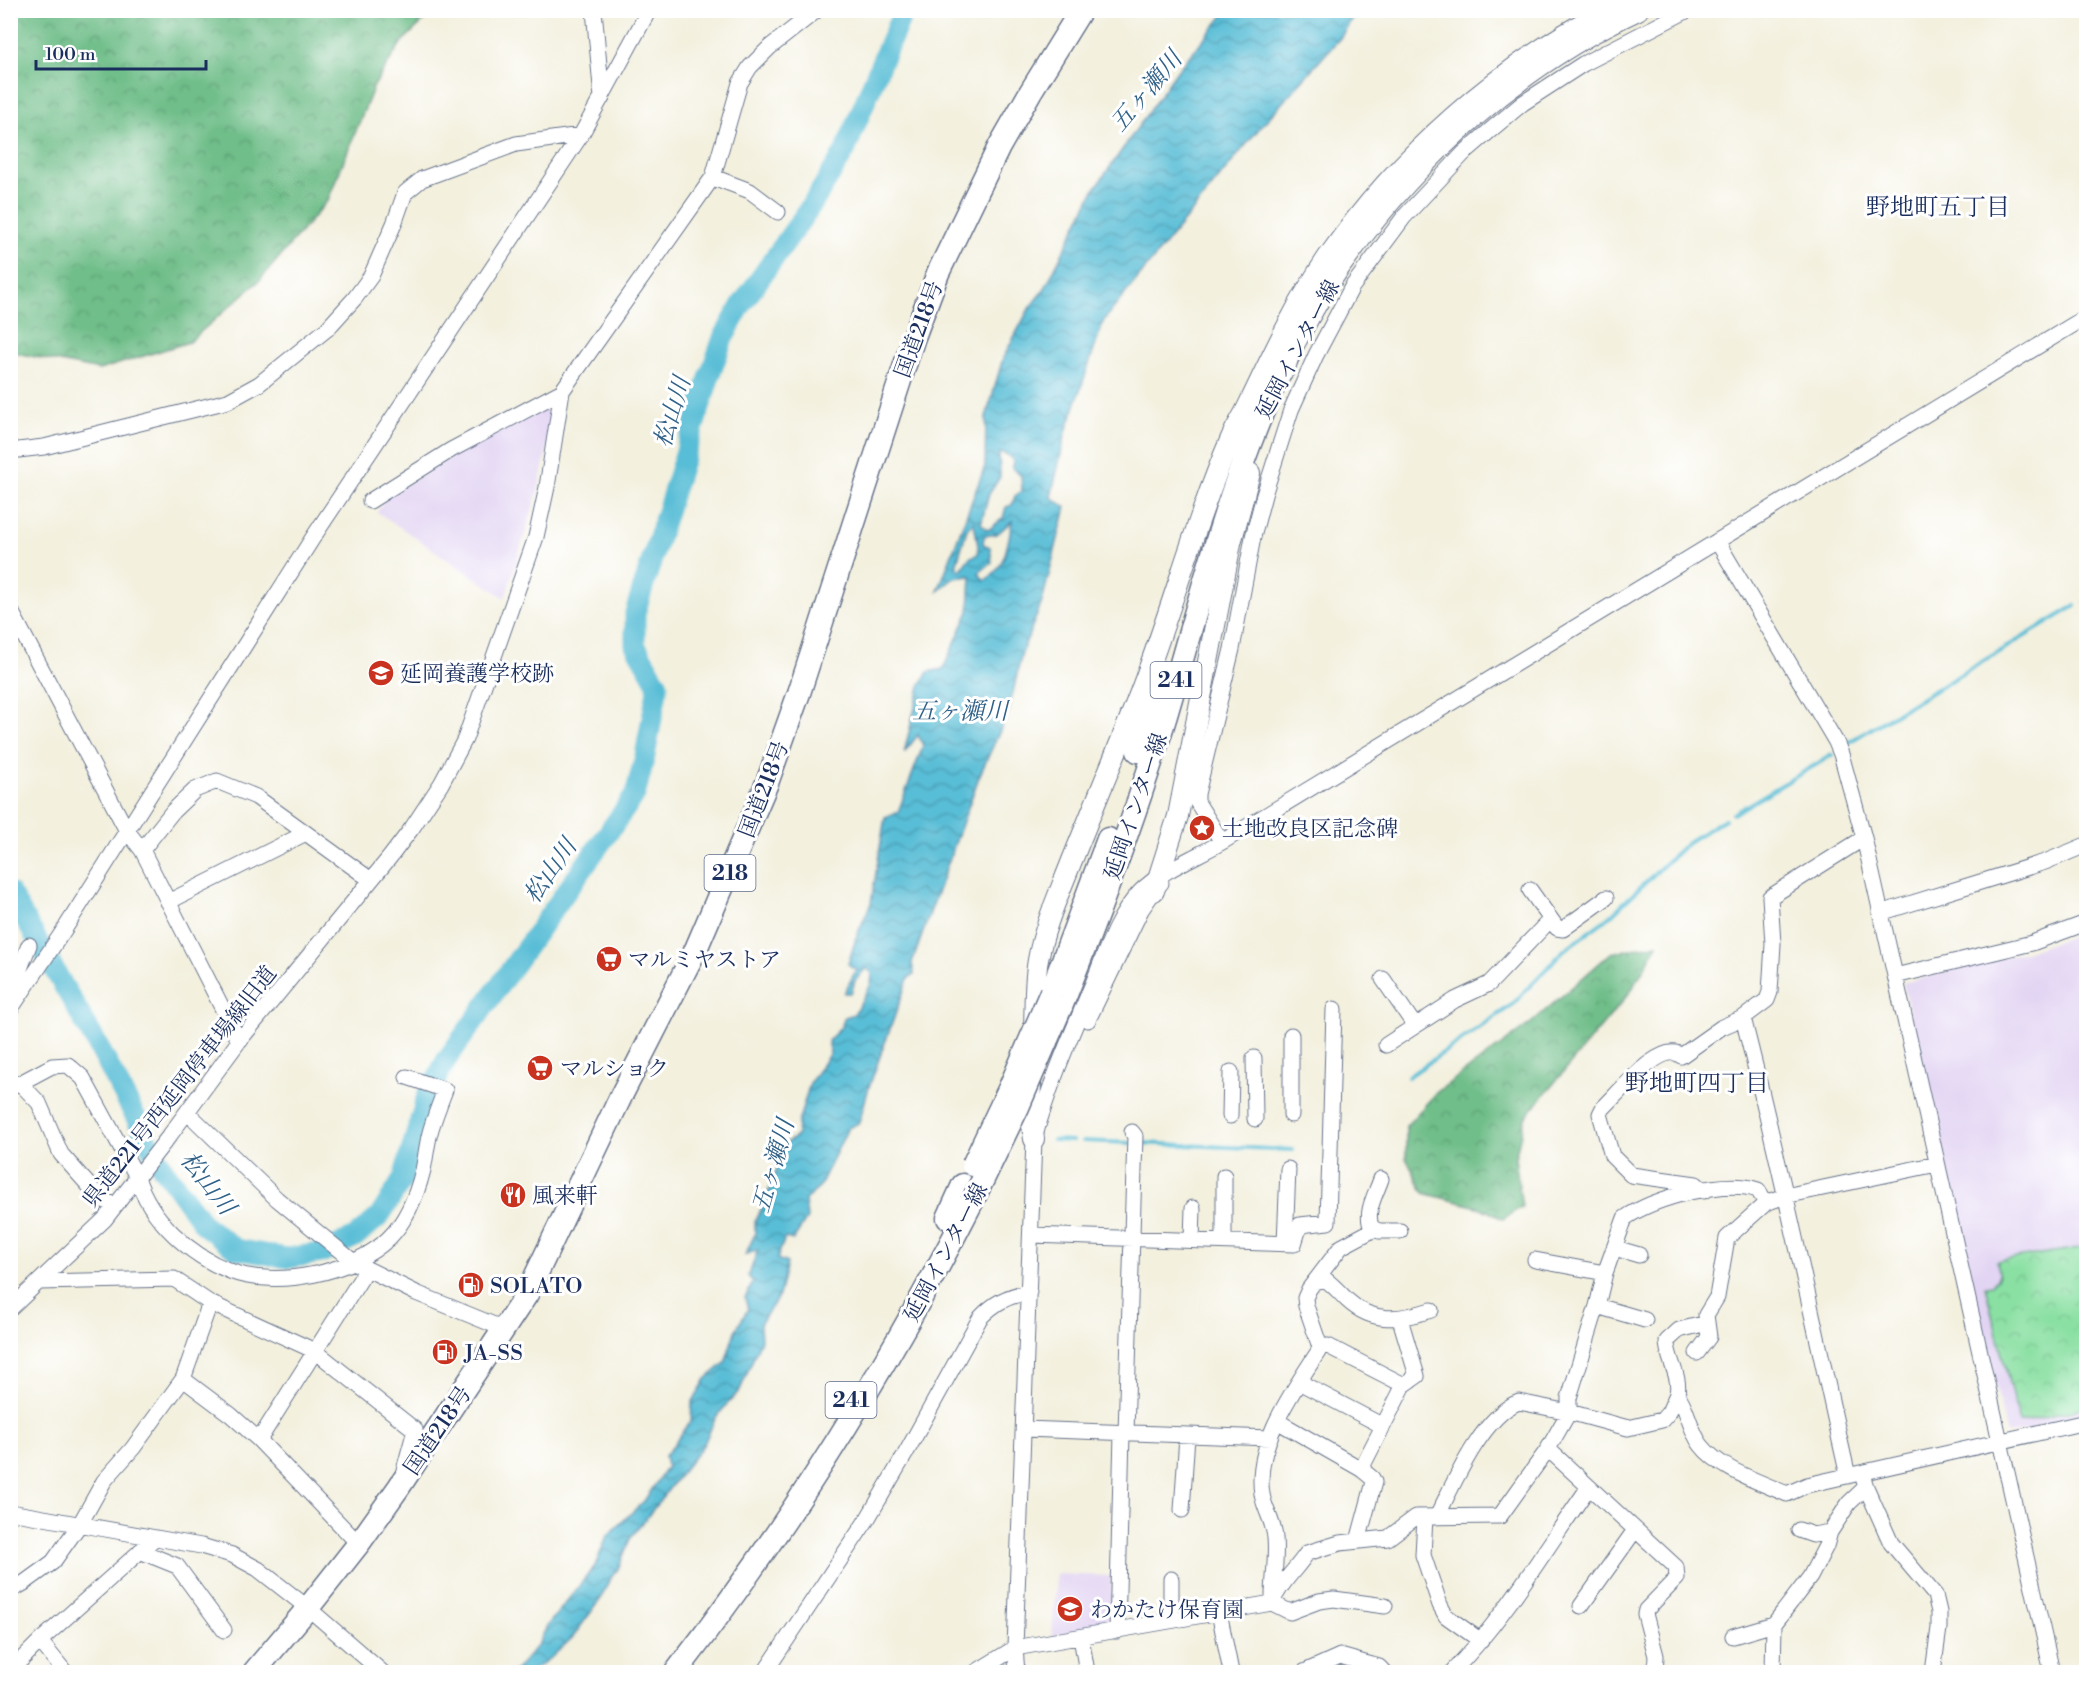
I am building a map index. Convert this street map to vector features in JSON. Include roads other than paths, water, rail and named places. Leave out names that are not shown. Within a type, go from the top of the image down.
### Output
[{"type":"highway","name":"国道218号","points":[[254,1672],[316,1615],[360,1542],[504,1329],[531,1284],[622,1094],[696,949],[767,783],[796,702],[914,337],[938,273],[999,147],[1030,92],[1082,10]]},
{"type":"highway","name":"延岡インター線","points":[[1056,999],[1107,890],[1165,719],[1210,563],[1244,459],[1260,416],[1289,354]]},
{"type":"highway","name":"延岡インター線","points":[[676,1672],[806,1489],[859,1403],[933,1279],[968,1194],[1018,1107],[1056,999],[1073,934],[1131,773],[1213,506],[1246,411]]},
{"type":"main road","name":"延岡インター線","points":[[1246,411],[1280,339],[1315,278],[1357,218],[1389,180],[1434,134],[1504,75],[1561,36],[1606,10]]},
{"type":"main road","name":"延岡インター線","points":[[1289,354],[1341,265],[1400,189],[1437,152],[1473,119],[1548,62],[1638,10]]},
{"type":"main road","name":"241","points":[[1156,884],[1178,816],[1231,543],[1248,477],[1289,354]]},
{"type":"main road","name":"241","points":[[1034,1139],[1030,1113],[1036,980],[1042,941],[1137,699],[1232,435],[1246,411]]},
{"type":"street","points":[[594,10],[594,31],[602,98]]},
{"type":"street","points":[[10,1010],[64,930],[314,536],[581,135],[649,10]]},
{"type":"street","points":[[370,501],[450,450],[562,391],[713,177],[740,83],[750,67],[770,47],[817,10]]},
{"type":"street","points":[[1222,842],[1197,802],[1197,794],[1232,649],[1253,537],[1292,410],[1340,306],[1404,217],[1452,165],[1492,128],[1523,103],[1583,64],[1688,10]]},
{"type":"street","points":[[10,451],[44,447],[228,401],[259,384],[327,330],[355,298],[371,276],[405,193],[422,179],[516,144],[581,135]]},
{"type":"street","points":[[713,177],[750,191],[778,212]]},
{"type":"street","points":[[1017,1672],[1015,1648],[1034,1139],[1060,1061],[1110,942],[1127,909],[1140,891],[1156,884],[1195,858],[2086,317]]},
{"type":"street","name":"県道221号西延岡停車場線旧道","points":[[10,1309],[83,1242],[116,1206],[239,1041],[412,828],[441,784],[465,739],[536,537],[547,487],[562,391]]},
{"type":"street","points":[[1717,541],[1839,748],[1864,838],[2052,1672]]},
{"type":"street","points":[[10,609],[127,831],[141,850],[239,1041]]},
{"type":"street","points":[[141,850],[173,811],[195,790],[217,781],[256,797],[371,880]]},
{"type":"street","points":[[168,902],[306,833]]},
{"type":"street","points":[[1704,1191],[1696,1184],[1631,1175],[1612,1155],[1600,1114],[1603,1108],[1652,1059],[1670,1051],[1677,1052],[1681,1056],[1722,1027],[1743,1018],[1767,1000],[1770,992],[1773,944],[1770,897],[1864,838]]},
{"type":"street","points":[[1880,913],[2045,862],[2086,845]]},
{"type":"street","points":[[1530,890],[1550,920],[1557,928],[1563,929],[1606,898]]},
{"type":"street","points":[[1386,1045],[1455,1000],[1489,984],[1550,920]]},
{"type":"street","points":[[1895,976],[2032,944],[2086,922]]},
{"type":"street","points":[[10,996],[29,945]]},
{"type":"street","points":[[1383,979],[1415,1026]]},
{"type":"street","points":[[1334,1009],[1328,1222],[1341,1247]]},
{"type":"street","points":[[1743,1018],[1772,1130],[1785,1196],[1859,1479],[1891,1543],[1935,1595],[1939,1612],[1939,1628],[1933,1672]]},
{"type":"street","points":[[1291,1035],[1291,1115]]},
{"type":"street","points":[[1254,1058],[1255,1119]]},
{"type":"street","points":[[116,1206],[100,1198],[61,1154],[39,1103],[15,1084],[52,1066],[68,1065],[83,1078],[137,1177],[142,1193],[168,1230],[197,1253],[231,1272],[268,1279],[314,1276],[359,1264]]},
{"type":"street","points":[[1230,1116],[1231,1072]]},
{"type":"street","points":[[259,1440],[315,1351],[359,1264],[389,1239],[409,1212],[423,1171],[430,1131],[444,1090],[407,1077]]},
{"type":"street","points":[[187,1112],[277,1199],[359,1264],[416,1293],[504,1329]]},
{"type":"street","points":[[1117,1630],[1135,1136],[1132,1132]]},
{"type":"street","points":[[1697,1353],[1709,1337],[1706,1315],[1717,1297],[1727,1238],[1766,1203],[1785,1196],[1937,1164]]},
{"type":"street","points":[[1285,1243],[1288,1169]]},
{"type":"street","points":[[1224,1176],[1224,1241]]},
{"type":"street","points":[[1382,1179],[1369,1213],[1369,1222],[1372,1228],[1379,1231],[1400,1231]]},
{"type":"street","points":[[1272,1603],[1277,1590],[1296,1570],[1307,1553],[1323,1546],[1388,1538],[1416,1517],[1500,1516],[1548,1449],[1569,1412],[1569,1398],[1605,1274],[1625,1218],[1663,1199],[1732,1186],[1758,1190],[1766,1203]]},
{"type":"street","points":[[1192,1240],[1193,1208]]},
{"type":"street","points":[[1031,1235],[1294,1244],[1300,1225],[1328,1222]]},
{"type":"street","points":[[1272,1603],[1275,1537],[1262,1494],[1263,1467],[1277,1421],[1320,1347],[1305,1298],[1341,1247],[1369,1232],[1372,1228]]},
{"type":"street","points":[[1615,1248],[1639,1255]]},
{"type":"street","points":[[1535,1260],[1605,1274]]},
{"type":"street","points":[[39,1282],[174,1279],[210,1303],[315,1351],[415,1430],[399,1487]]},
{"type":"street","points":[[1315,1281],[1326,1280],[1360,1310],[1374,1315],[1400,1319],[1431,1310]]},
{"type":"street","points":[[765,1672],[868,1518],[908,1451],[980,1318],[992,1305],[1010,1295],[1029,1292]]},
{"type":"street","points":[[10,1591],[53,1562],[80,1524],[104,1481],[133,1448],[183,1379],[210,1303]]},
{"type":"street","points":[[1597,1306],[1645,1320]]},
{"type":"street","points":[[1361,1469],[1404,1385],[1417,1376],[1400,1319]]},
{"type":"street","points":[[1481,1641],[1446,1616],[1423,1555],[1431,1517],[1463,1464],[1491,1424],[1505,1409],[1519,1402],[1569,1412],[1628,1428],[1662,1420],[1669,1412],[1677,1394],[1678,1377],[1667,1341],[1679,1330],[1707,1323]]},
{"type":"street","points":[[1320,1347],[1328,1346],[1404,1385]]},
{"type":"street","points":[[183,1379],[231,1415],[259,1440],[355,1540],[360,1542]]},
{"type":"street","points":[[1299,1382],[1383,1426]]},
{"type":"street","points":[[1677,1394],[1694,1432],[1716,1460],[1787,1494],[1807,1485],[1859,1479],[2000,1441],[2086,1422]]},
{"type":"street","points":[[1277,1421],[1361,1469],[1372,1478],[1374,1482],[1358,1541]]},
{"type":"street","points":[[1024,1429],[1270,1438]]},
{"type":"street","points":[[1182,1510],[1187,1436]]},
{"type":"street","points":[[1548,1449],[1676,1567],[1677,1578],[1646,1610],[1645,1614],[1656,1656],[1655,1672]]},
{"type":"street","points":[[1733,1636],[1774,1623],[1810,1577],[1826,1546],[1830,1532],[1850,1503],[1859,1479]]},
{"type":"street","points":[[1458,1670],[1481,1641],[1589,1486]]},
{"type":"street","points":[[10,1512],[201,1546],[232,1555],[258,1569],[382,1672]]},
{"type":"street","points":[[1581,1606],[1635,1530]]},
{"type":"street","points":[[1799,1530],[1813,1535],[1830,1532]]},
{"type":"street","points":[[10,1671],[40,1641],[155,1538]]},
{"type":"street","points":[[140,1551],[177,1566],[224,1630]]},
{"type":"street","points":[[1171,1579],[1171,1620]]},
{"type":"street","points":[[976,1672],[1015,1648],[1272,1603],[1290,1612],[1319,1601],[1334,1599],[1385,1606]]},
{"type":"street","points":[[1219,1612],[1231,1672]]},
{"type":"street","points":[[1773,1672],[1774,1623]]},
{"type":"street","points":[[1081,1637],[1087,1672]]},
{"type":"street","points":[[40,1641],[65,1672]]},
{"type":"street","points":[[1304,1672],[1340,1656],[1353,1666],[1379,1667],[1384,1672]]},
{"type":"water","name":"五ヶ瀬川","points":[[1227,11],[1357,11],[1340,38],[1258,130],[1104,320],[1066,432],[1051,497],[1066,507],[1042,602],[1022,652],[1009,711],[979,777],[912,963],[914,974],[908,979],[869,1087],[859,1123],[848,1128],[819,1188],[805,1200],[807,1218],[793,1240],[785,1238],[777,1259],[787,1263],[779,1296],[760,1324],[761,1340],[740,1390],[716,1417],[704,1444],[630,1539],[618,1569],[610,1579],[600,1600],[572,1638],[553,1656],[530,1672],[512,1672],[539,1643],[547,1626],[595,1566],[607,1536],[644,1501],[667,1467],[665,1456],[691,1421],[692,1403],[706,1379],[725,1363],[735,1331],[748,1309],[745,1298],[753,1282],[748,1276],[758,1250],[745,1255],[755,1234],[755,1220],[762,1208],[786,1143],[797,1136],[798,1123],[810,1083],[830,1053],[828,1041],[841,1027],[845,1017],[854,1014],[871,984],[872,973],[866,968],[855,981],[851,993],[844,993],[856,970],[848,964],[857,935],[871,903],[885,817],[898,812],[923,746],[918,735],[904,753],[920,686],[928,672],[943,669],[969,611],[971,576],[954,578],[938,591],[985,466],[986,417],[1003,358],[1030,307],[1045,288],[1094,190],[1177,71]],"holes":[[[999,453],[1006,454],[1013,460],[1012,468],[1021,476],[1022,491],[1015,496],[1012,505],[1006,507],[1003,518],[988,530],[981,524],[989,494],[1000,477]],[[1012,521],[1005,555],[997,569],[984,581],[979,573],[992,562],[990,547],[983,544],[984,536],[997,534]],[[974,522],[978,554],[969,558],[960,571],[956,566],[967,529]]]},
{"type":"waterway","name":"松山川","points":[[10,893],[96,1042],[162,1167],[205,1226],[236,1249],[287,1258],[321,1253],[355,1237],[379,1217],[403,1179],[427,1096],[447,1059],[635,795],[645,756],[658,685],[635,645],[635,613],[710,375],[723,338],[742,304],[813,203],[845,151],[904,10]]},
{"type":"waterway","points":[[1849,742],[2075,606]]},
{"type":"waterway","points":[[1733,814],[1832,755]]},
{"type":"waterway","points":[[1408,1077],[1512,1005],[1564,950],[1608,918],[1688,842],[1725,819]]},
{"type":"waterway","points":[[1053,1140],[1073,1141]]},
{"type":"waterway","points":[[1083,1141],[1130,1143]]},
{"type":"waterway","points":[[1139,1143],[1293,1150]]},
{"type":"place","name":"延岡養護学校跡","points":[[381,673]]},
{"type":"place","name":"土地改良区記念碑","points":[[1202,828]]},
{"type":"place","name":"マルミヤストア","points":[[609,959]]},
{"type":"place","name":"マルショク","points":[[540,1068]]},
{"type":"place","name":"風来軒","points":[[513,1195]]},
{"type":"place","name":"SOLATO","points":[[471,1285]]},
{"type":"place","name":"JA-SS","points":[[445,1352]]},
{"type":"place","name":"わかたけ保育園","points":[[1070,1609]]},
{"type":"district","name":"野地町五丁目","points":[[1938,207]]},
{"type":"district","name":"野地町四丁目","points":[[1697,1083]]}]
